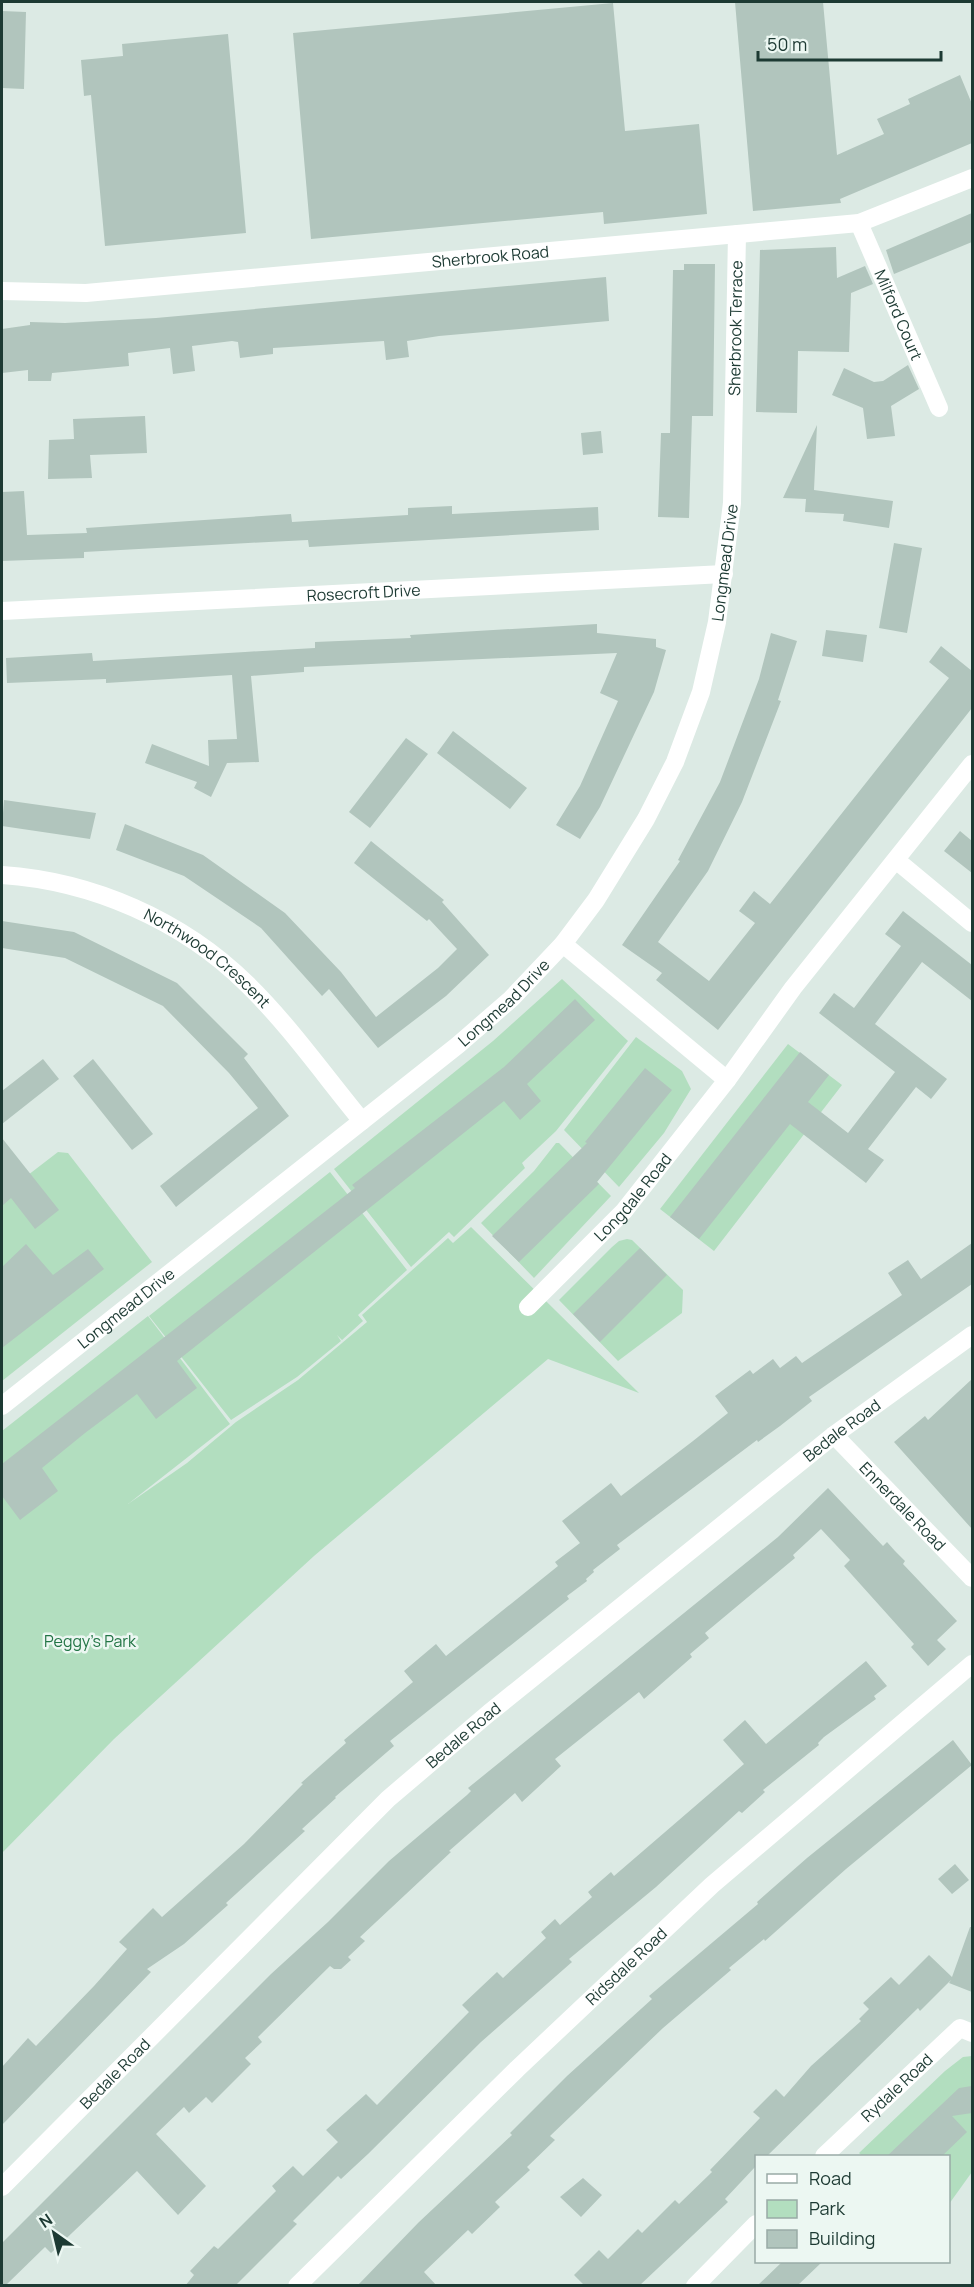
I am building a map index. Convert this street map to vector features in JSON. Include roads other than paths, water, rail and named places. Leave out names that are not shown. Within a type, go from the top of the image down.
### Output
[{"type":"street","name":"Sherbrook Road","points":[[2,291],[86,293],[859,223],[972,178]]},
{"type":"street","name":"Milford Court","points":[[859,223],[939,408]]},
{"type":"street","name":"Sherbrook Terrace","points":[[733,424],[736,234]]},
{"type":"street","name":"Longmead Drive","points":[[2,1406],[362,1121],[511,999],[563,944],[617,869],[675,762],[701,692],[717,622],[724,574],[732,503],[733,424]]},
{"type":"street","name":"Rosecroft Drive","points":[[2,611],[724,574]]},
{"type":"street","name":"Longdale Road","points":[[528,1307],[624,1211],[727,1080],[793,988],[972,764]]},
{"type":"street","points":[[896,861],[972,923]]},
{"type":"street","name":"Northwood Crescent","points":[[2,875],[61,885],[139,909],[216,956],[248,985],[279,1020],[362,1121]]},
{"type":"street","points":[[563,944],[727,1080]]},
{"type":"street","name":"Bedale Road","points":[[2,2187],[388,1799],[489,1713],[834,1435],[972,1335]]},
{"type":"street","name":"Ennerdale Road","points":[[834,1435],[972,1578]]},
{"type":"street","name":"Ridsdale Road","points":[[297,2286],[517,2069],[712,1885],[972,1664]]},
{"type":"street","name":"Rydale Road","points":[[826,2155],[960,2028],[972,2033]]},
{"type":"street","points":[[695,2286],[755,2225]]},
{"type":"park label","name":"Peggy's Park","points":[[90,1641]]}]
